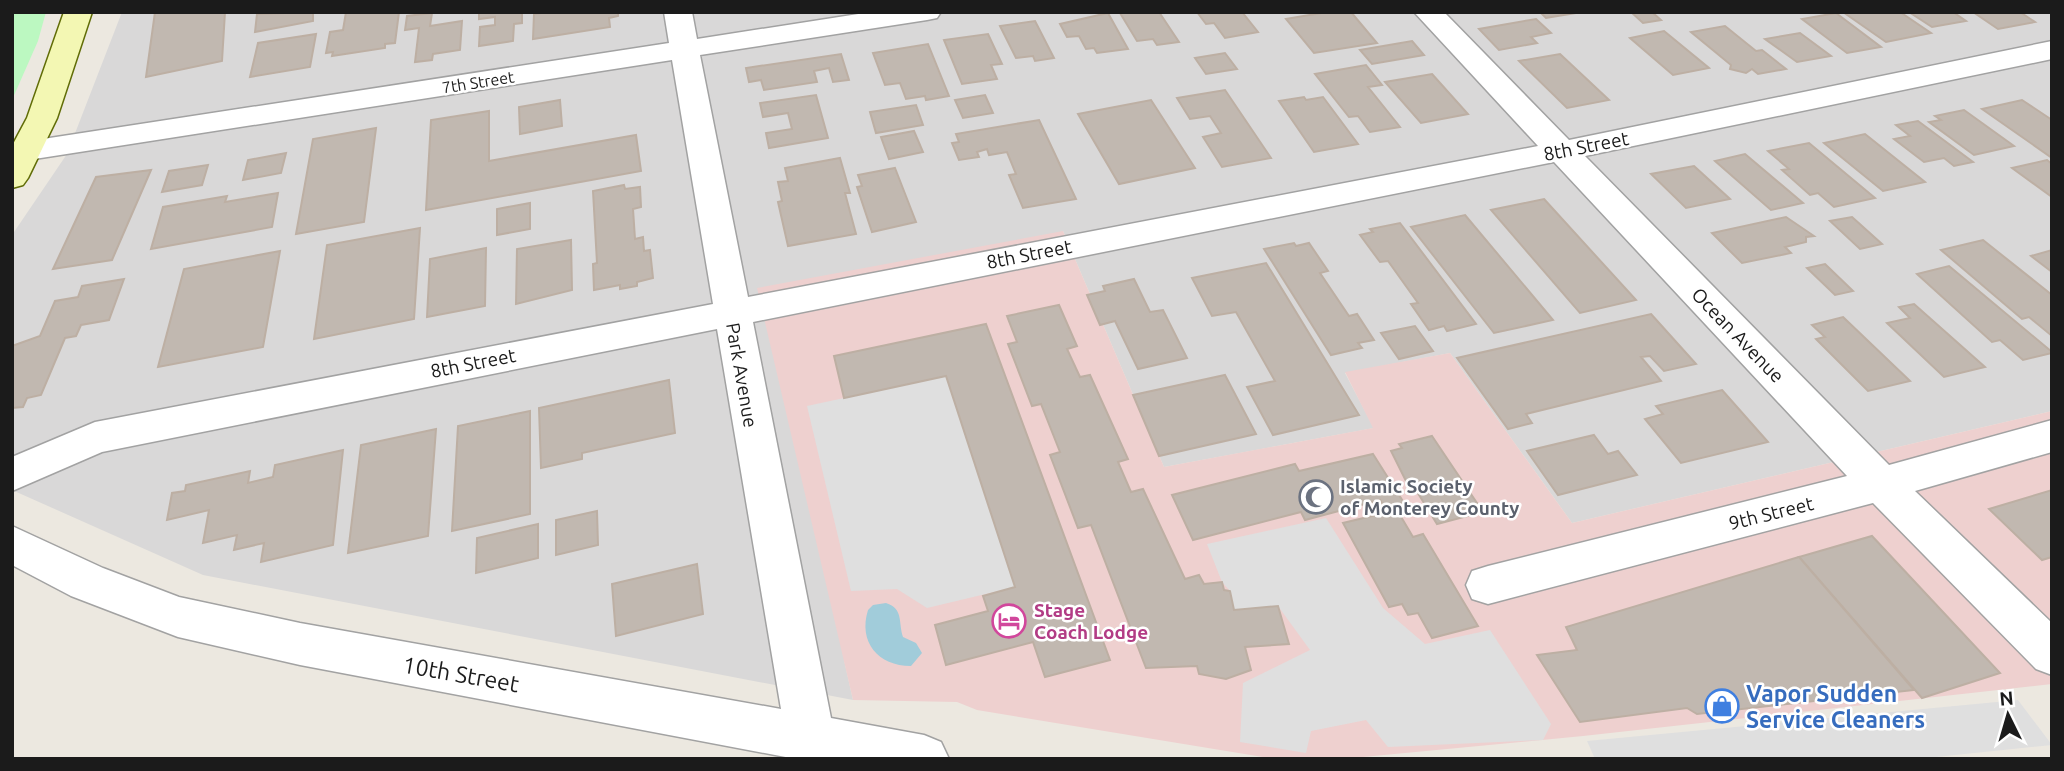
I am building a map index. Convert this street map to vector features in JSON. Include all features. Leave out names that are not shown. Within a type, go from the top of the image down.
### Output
[{"type":"main road","points":[[12,178],[28,150],[78,12]]},
{"type":"street","name":"Park Avenue","points":[[678,12],[810,738]]},
{"type":"street","name":"7th Street","points":[[28,150],[927,12]]},
{"type":"street","name":"Ocean Avenue","points":[[1428,12],[1881,484],[2052,654]]},
{"type":"street","name":"8th Street","points":[[12,475],[94,438],[1562,151],[2052,50]]},
{"type":"street","name":"9th Street","points":[[1488,585],[1881,484],[2052,436]]},
{"type":"street","name":"10th Street","points":[[12,544],[87,582],[178,617],[300,644],[923,759]]},
{"type":"shaded area","points":[[122,12],[2052,12],[2052,411],[1572,523],[1450,353],[1345,373],[1374,428],[1164,467],[1063,231],[844,660],[853,700],[203,575],[12,490],[12,235],[67,154]]},
{"type":"shaded area","points":[[1063,231],[1164,467],[1373,428],[1345,372],[1450,353],[1572,523],[2052,411],[2052,684],[1583,736],[1342,759],[1275,759],[977,710],[957,702],[853,700],[757,288]]},
{"type":"shaded area","points":[[946,376],[1015,587],[927,608],[897,589],[851,591],[807,406]]},
{"type":"shaded area","points":[[1326,518],[1383,608],[1425,644],[1490,630],[1551,724],[1543,740],[1388,747],[1366,720],[1311,731],[1306,753],[1240,742],[1243,683],[1310,650],[1278,606],[1234,610],[1230,591],[1222,582],[1207,544]]},
{"type":"shaded area","points":[[2018,700],[2052,745],[1917,759],[1595,759],[1587,741]]},
{"type":"green space","points":[[12,12],[46,12],[38,41],[12,100]]},
{"type":"water","points":[[886,603],[898,612],[903,637],[916,643],[922,653],[911,666],[899,665],[880,657],[869,642],[866,632],[868,610],[873,605]]},
{"type":"building","points":[[155,12],[225,12],[222,61],[146,77]]},
{"type":"building","points":[[313,12],[313,21],[255,32],[257,14]]},
{"type":"building","points":[[346,12],[399,12],[395,43],[385,44],[385,48],[332,56],[333,52],[326,53],[330,32],[343,30]]},
{"type":"building","points":[[479,12],[522,12],[522,23],[514,24],[513,41],[479,46],[480,27],[495,25],[495,17],[479,19]]},
{"type":"building","points":[[618,12],[618,16],[609,18],[610,27],[533,39],[534,14]]},
{"type":"building","points":[[1159,12],[1179,42],[1157,45],[1153,39],[1137,41],[1120,13]]},
{"type":"building","points":[[1197,12],[1242,12],[1258,32],[1225,38],[1214,23],[1206,24]]},
{"type":"building","points":[[1327,12],[1351,12],[1377,43],[1314,53],[1286,19]]},
{"type":"building","points":[[1540,12],[1582,12],[1546,18]]},
{"type":"building","points":[[1631,12],[1652,12],[1661,20],[1643,23]]},
{"type":"building","points":[[1843,12],[1900,12],[1931,33],[1886,42]]},
{"type":"building","points":[[1909,12],[1953,12],[1966,21],[1932,27]]},
{"type":"building","points":[[1973,12],[2020,12],[2035,22],[1998,29]]},
{"type":"building","points":[[432,13],[430,26],[462,21],[460,50],[433,54],[432,60],[415,62],[419,28],[405,30],[407,16]]},
{"type":"building","points":[[1108,13],[1128,49],[1097,53],[1094,48],[1086,49],[1079,36],[1067,37],[1060,24]]},
{"type":"building","points":[[1836,13],[1881,47],[1847,53],[1802,19]]},
{"type":"building","points":[[1536,19],[1551,33],[1531,37],[1537,43],[1499,50],[1479,29]]},
{"type":"building","points":[[1035,21],[1054,58],[1035,61],[1033,56],[1016,58],[1000,26]]},
{"type":"building","points":[[1725,26],[1756,51],[1762,50],[1786,69],[1758,74],[1752,69],[1746,73],[1730,69],[1731,65],[1691,32]]},
{"type":"building","points":[[1664,31],[1709,68],[1673,75],[1630,38]]},
{"type":"building","points":[[1800,33],[1831,56],[1797,62],[1765,39]]},
{"type":"building","points":[[316,34],[310,67],[250,77],[258,43]]},
{"type":"building","points":[[988,34],[1002,64],[991,65],[997,79],[962,84],[944,40]]},
{"type":"building","points":[[1412,41],[1424,55],[1372,64],[1360,50]]},
{"type":"building","points":[[928,44],[949,96],[926,100],[925,96],[906,99],[900,83],[885,85],[873,53]]},
{"type":"building","points":[[1225,53],[1237,69],[1206,74],[1195,58]]},
{"type":"building","points":[[841,54],[849,80],[833,82],[829,68],[814,71],[817,82],[764,90],[761,80],[749,82],[746,68]]},
{"type":"building","points":[[1560,54],[1609,100],[1567,108],[1519,61]]},
{"type":"building","points":[[1366,65],[1382,85],[1368,87],[1400,127],[1370,132],[1358,116],[1349,117],[1315,74]]},
{"type":"building","points":[[1432,74],[1468,114],[1421,123],[1385,82]]},
{"type":"building","points":[[1225,90],[1271,158],[1222,167],[1203,137],[1221,133],[1210,116],[1190,119],[1177,98]]},
{"type":"building","points":[[816,95],[828,138],[769,148],[766,133],[792,129],[788,113],[763,117],[760,103]]},
{"type":"building","points":[[985,95],[993,113],[963,118],[955,100]]},
{"type":"building","points":[[1304,97],[1306,100],[1323,97],[1358,144],[1314,152],[1279,101]]},
{"type":"building","points":[[560,100],[562,126],[520,134],[519,107]]},
{"type":"building","points":[[1151,100],[1195,168],[1119,184],[1078,114]]},
{"type":"building","points":[[2022,100],[2052,120],[2052,158],[1982,109]]},
{"type":"building","points":[[916,105],[923,125],[876,133],[870,112]]},
{"type":"building","points":[[1964,110],[2014,146],[1974,155],[1929,122],[1941,120],[1935,116]]},
{"type":"building","points":[[489,111],[489,161],[636,135],[641,171],[426,210],[431,120]]},
{"type":"building","points":[[1039,120],[1076,199],[1023,208],[1009,175],[1016,174],[1007,152],[989,155],[987,149],[977,152],[979,157],[959,160],[952,143],[959,142],[956,134]]},
{"type":"building","points":[[1918,121],[1973,162],[1954,166],[1944,158],[1924,162],[1894,139],[1910,136],[1896,125]]},
{"type":"building","points":[[376,128],[364,222],[296,234],[313,139]]},
{"type":"building","points":[[914,131],[923,152],[889,159],[881,137]]},
{"type":"building","points":[[1865,134],[1925,182],[1883,191],[1824,143]]},
{"type":"building","points":[[1809,143],[1875,198],[1834,207],[1818,193],[1810,195],[1782,170],[1789,169],[1768,151]]},
{"type":"building","points":[[286,153],[281,173],[243,180],[248,160]]},
{"type":"building","points":[[1745,154],[1803,203],[1771,210],[1715,161]]},
{"type":"building","points":[[840,158],[850,193],[845,193],[856,234],[788,246],[778,202],[782,201],[778,182],[788,181],[785,168]]},
{"type":"building","points":[[2047,160],[2052,164],[2052,197],[2012,168]]},
{"type":"building","points":[[208,165],[202,185],[162,192],[169,171]]},
{"type":"building","points":[[1694,166],[1730,199],[1686,208],[1651,174]]},
{"type":"building","points":[[895,168],[916,222],[872,232],[857,187],[862,186],[858,175]]},
{"type":"building","points":[[151,170],[112,260],[53,269],[96,177]]},
{"type":"building","points":[[624,185],[625,189],[640,187],[641,207],[633,209],[635,239],[643,237],[644,251],[650,250],[653,278],[637,282],[637,286],[620,289],[620,285],[594,290],[593,264],[597,263],[593,191]]},
{"type":"building","points":[[278,193],[272,227],[151,249],[163,207],[227,196],[225,202]]},
{"type":"building","points":[[1544,199],[1636,300],[1580,313],[1491,210]]},
{"type":"building","points":[[530,203],[530,229],[497,235],[497,209]]},
{"type":"building","points":[[1465,215],[1553,320],[1494,333],[1411,227]]},
{"type":"building","points":[[1786,217],[1814,236],[1806,237],[1806,242],[1785,247],[1791,253],[1742,263],[1712,233]]},
{"type":"building","points":[[1852,217],[1882,244],[1860,249],[1830,221]]},
{"type":"building","points":[[1400,223],[1476,324],[1447,331],[1444,326],[1429,330],[1411,304],[1418,303],[1388,261],[1380,262],[1360,235],[1373,232],[1370,229]]},
{"type":"building","points":[[420,228],[414,319],[314,339],[327,245]]},
{"type":"building","points":[[571,240],[572,290],[516,304],[517,249]]},
{"type":"building","points":[[1983,240],[2052,295],[2052,336],[2029,317],[2022,319],[1941,250]]},
{"type":"building","points":[[1294,243],[1296,246],[1309,243],[1328,271],[1320,273],[1349,316],[1357,314],[1374,340],[1358,343],[1362,348],[1331,355],[1264,249]]},
{"type":"building","points":[[486,248],[485,306],[427,317],[430,259]]},
{"type":"building","points":[[2052,250],[2052,272],[2031,256]]},
{"type":"building","points":[[280,251],[263,347],[158,367],[184,269]]},
{"type":"building","points":[[1266,263],[1359,415],[1273,435],[1247,387],[1275,381],[1236,312],[1212,316],[1192,278]]},
{"type":"building","points":[[1825,264],[1853,291],[1835,295],[1807,268]]},
{"type":"building","points":[[1949,266],[2052,353],[2023,360],[2000,340],[1992,342],[1917,274]]},
{"type":"building","points":[[124,279],[109,320],[81,325],[76,336],[65,338],[41,395],[27,398],[23,407],[12,408],[12,346],[40,336],[55,301],[78,297],[82,286]]},
{"type":"building","points":[[1134,279],[1150,312],[1163,310],[1187,358],[1138,369],[1115,321],[1100,325],[1087,295],[1105,291],[1103,286]]},
{"type":"building","points":[[1914,304],[1985,367],[1944,377],[1887,323],[1910,318],[1899,307]]},
{"type":"building","points":[[1059,305],[1077,346],[1067,349],[1080,377],[1090,375],[1128,459],[1118,462],[1131,492],[1143,489],[1185,579],[1199,575],[1204,584],[1222,582],[1224,590],[1230,591],[1234,610],[1278,606],[1289,644],[1245,647],[1251,670],[1226,679],[1199,674],[1197,666],[1146,668],[1091,525],[1078,528],[1050,455],[1060,452],[1041,404],[1032,406],[1008,344],[1017,342],[1007,316]]},
{"type":"building","points":[[1651,314],[1696,364],[1664,371],[1650,356],[1641,357],[1661,381],[1526,414],[1532,423],[1508,429],[1457,358]]},
{"type":"building","points":[[1843,317],[1910,381],[1868,391],[1816,339],[1825,337],[1812,325]]},
{"type":"building","points":[[986,324],[1110,660],[1045,677],[1033,642],[946,665],[935,625],[988,611],[983,596],[1015,587],[946,376],[844,398],[834,356]]},
{"type":"building","points":[[1415,326],[1433,351],[1399,359],[1381,333]]},
{"type":"building","points":[[1225,375],[1256,434],[1159,456],[1133,395]]},
{"type":"building","points":[[669,380],[675,433],[582,453],[582,459],[541,468],[539,408]]},
{"type":"building","points":[[1722,390],[1768,442],[1681,463],[1645,419],[1663,414],[1656,406]]},
{"type":"building","points":[[530,411],[530,514],[452,531],[458,426]]},
{"type":"building","points":[[436,429],[428,536],[348,553],[361,445]]},
{"type":"building","points":[[1594,435],[1608,454],[1618,451],[1637,475],[1558,495],[1527,451]]},
{"type":"building","points":[[1432,436],[1483,512],[1437,524],[1411,482],[1408,485],[1391,451],[1402,448],[1399,444]]},
{"type":"building","points":[[343,450],[333,545],[261,562],[264,543],[234,550],[237,535],[203,543],[209,510],[167,520],[172,493],[185,491],[186,485],[250,471],[248,483],[273,477],[275,465]]},
{"type":"building","points":[[1373,454],[1404,503],[1385,508],[1380,500],[1305,520],[1301,512],[1193,540],[1172,495],[1295,464],[1299,471]]},
{"type":"building","points":[[2052,490],[2052,557],[2042,560],[1989,509]]},
{"type":"building","points":[[1397,510],[1413,537],[1423,534],[1478,626],[1432,638],[1418,613],[1408,615],[1402,604],[1389,607],[1343,523]]},
{"type":"building","points":[[597,511],[598,545],[556,555],[556,520]]},
{"type":"building","points":[[538,524],[538,558],[476,573],[477,538]]},
{"type":"building","points":[[1872,536],[2000,673],[1922,698],[1799,557]]},
{"type":"building","points":[[1799,557],[1914,690],[1697,714],[1687,708],[1580,722],[1537,655],[1577,650],[1566,627]]},
{"type":"building","points":[[697,564],[703,614],[616,636],[612,584]]},
{"type":"place","name":"Islamic Society of Monterey County","points":[[1316,497]]},
{"type":"place","name":"Stage Coach Lodge","points":[[1009,621]]},
{"type":"place","name":"Vapor Sudden Service Cleaners","points":[[1722,706]]}]
